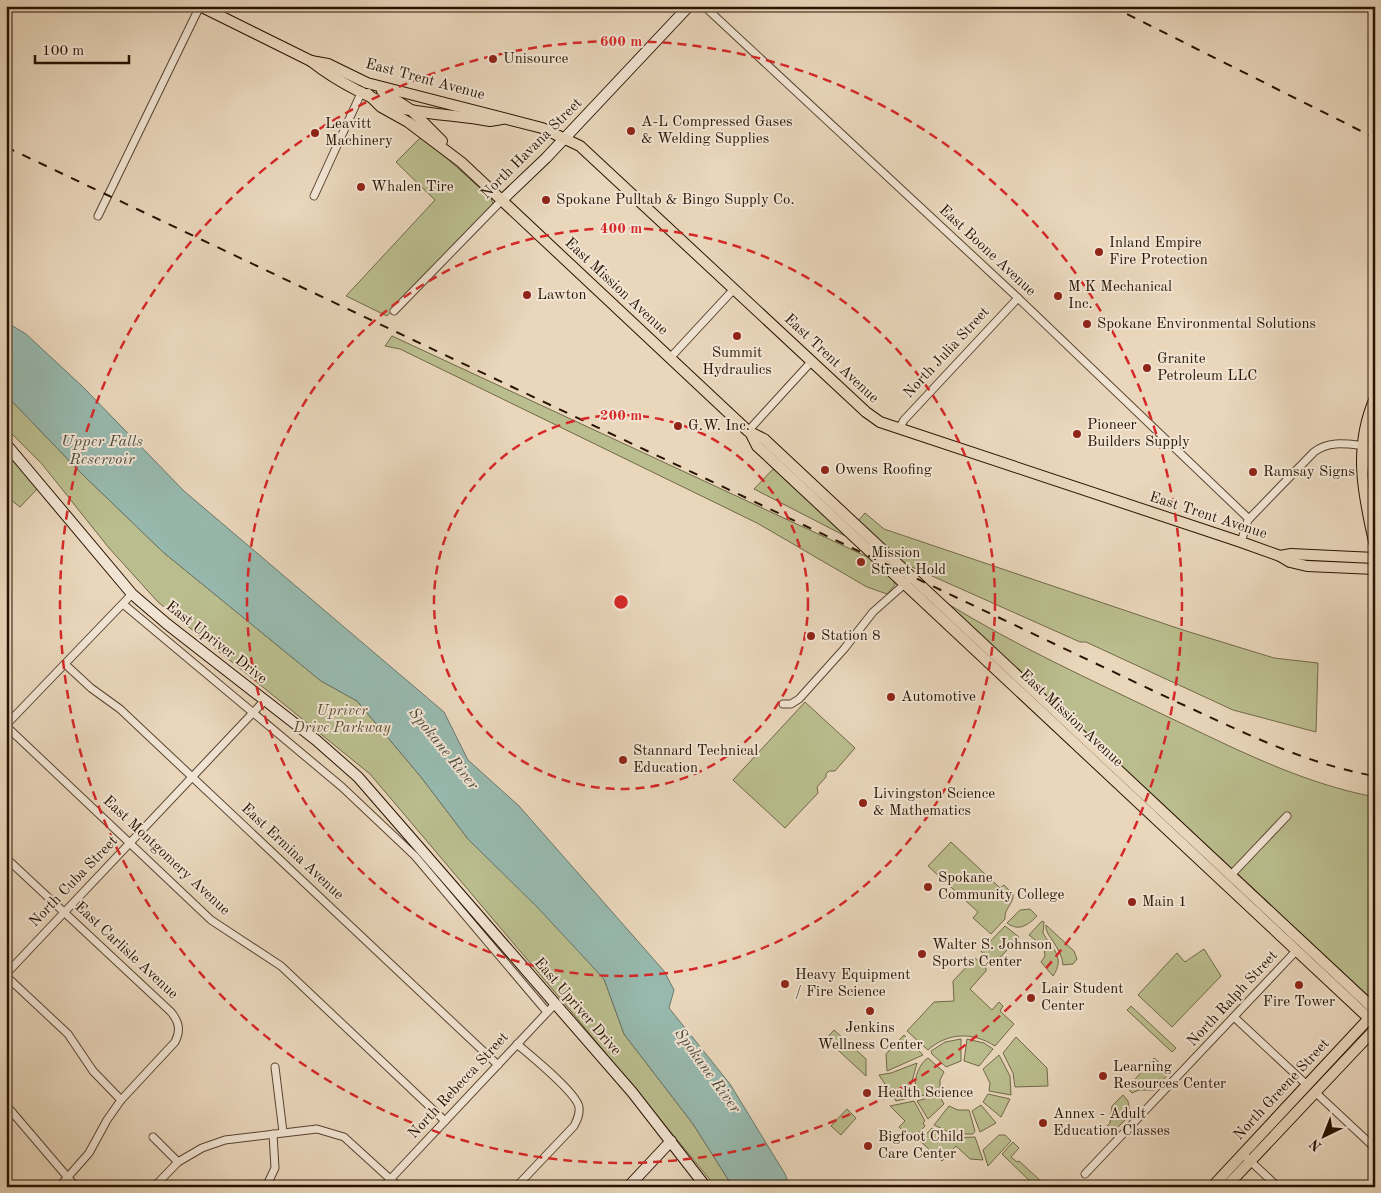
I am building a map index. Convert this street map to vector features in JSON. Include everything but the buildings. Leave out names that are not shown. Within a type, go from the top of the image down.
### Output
[{"type":"main road","name":"East Trent Avenue","points":[[200,6],[311,60],[328,64],[394,106],[411,110],[490,120],[503,119]]},
{"type":"main road","name":"East Trent Avenue","points":[[366,89],[491,113],[503,119],[542,128],[565,137],[594,157],[869,415],[899,429],[1241,542],[1280,556],[1290,562],[1317,568],[1375,569]]},
{"type":"main road","name":"East Mission Avenue","points":[[366,89],[381,107],[408,122],[461,162]]},
{"type":"main road","name":"East Mission Avenue","points":[[411,110],[461,162],[749,432],[757,446],[909,580],[1231,875],[1373,1017]]},
{"type":"main road","points":[[1375,398],[1367,420],[1367,446],[1361,482],[1375,546]]},
{"type":"main road","points":[[1375,432],[1367,446],[1375,497]]},
{"type":"main road","name":"East Trent Avenue","points":[[1280,556],[1290,554],[1375,558]]},
{"type":"main road","name":"East Mission Avenue","points":[[909,580],[1296,951],[1373,1017]]},
{"type":"main road","name":"North Greene Street","points":[[1226,1187],[1246,1158],[1307,1085],[1373,1017]]},
{"type":"main road","name":"North Greene Street","points":[[1212,1187],[1246,1158],[1315,1092],[1375,1029]]},
{"type":"street","points":[[98,216],[200,6]]},
{"type":"street","name":"North Havana Street","points":[[394,311],[565,137],[689,6]]},
{"type":"street","name":"East Boone Avenue","points":[[704,6],[1018,298],[1249,519]]},
{"type":"street","points":[[314,196],[366,89]]},
{"type":"street","points":[[670,358],[734,288]]},
{"type":"street","name":"North Julia Street","points":[[899,429],[904,420],[1018,298]]},
{"type":"street","points":[[749,432],[812,361]]},
{"type":"street","points":[[1241,542],[1249,519],[1303,462],[1324,445],[1336,443],[1367,446]]},
{"type":"street","name":"East Upriver Drive","points":[[6,444],[132,594],[167,624],[316,740],[358,777],[547,1012]]},
{"type":"street","points":[[783,704],[791,704],[799,699],[844,650],[874,612],[909,580]]},
{"type":"street","points":[[6,726],[132,594]]},
{"type":"street","name":"East Upriver Drive","points":[[123,604],[419,853],[554,1004],[671,1141],[706,1187]]},
{"type":"street","name":"East Ermina Avenue","points":[[65,664],[91,688],[120,709],[498,1065]]},
{"type":"street","name":"North Cuba Street","points":[[6,975],[265,700]]},
{"type":"street","name":"East Montgomery Avenue","points":[[6,726],[211,920],[281,966],[445,1121]]},
{"type":"street","points":[[1231,875],[1287,816]]},
{"type":"street","name":"East Carlisle Avenue","points":[[6,858],[171,1012],[179,1026],[179,1035],[175,1042],[121,1100]]},
{"type":"street","name":"North Ralph Street","points":[[1085,1174],[1296,951]]},
{"type":"street","points":[[6,975],[68,1034],[93,1071],[121,1100],[107,1120],[90,1153],[59,1187]]},
{"type":"street","name":"North Rebecca Street","points":[[383,1187],[554,1004]]},
{"type":"street","points":[[1234,1017],[1307,1085]]},
{"type":"street","points":[[516,1187],[574,1126],[579,1117],[579,1108],[572,1094],[517,1044]]},
{"type":"street","points":[[275,1067],[283,1132]]},
{"type":"street","points":[[1315,1092],[1375,1148]]},
{"type":"street","points":[[6,1105],[76,1187]]},
{"type":"street","points":[[154,1187],[178,1162],[202,1148],[225,1140],[317,1129],[344,1137],[399,1187]]},
{"type":"street","points":[[266,1187],[275,1168],[273,1134]]},
{"type":"street","points":[[153,1137],[178,1162]]},
{"type":"street","points":[[628,1187],[671,1141]]},
{"type":"street","points":[[1246,1158],[1278,1187]]},
{"type":"street","points":[[1368,1187],[1375,1180]]},
{"type":"green space","points":[[422,136],[491,198],[493,204],[387,316],[346,296],[435,200],[396,162]]},
{"type":"green space","points":[[392,336],[872,559],[893,578],[895,585],[887,594],[867,587],[757,523],[400,349],[385,346]]},
{"type":"green space","name":"Upriver Drive Parkway","points":[[6,395],[80,472],[163,552],[321,681],[357,701],[421,777],[468,839],[539,908],[604,979],[624,1034],[693,1124],[733,1187],[716,1187],[570,1010],[370,774],[158,602],[109,548],[42,464],[6,428]]},
{"type":"green space","points":[[6,453],[38,488],[20,507],[6,496]]},
{"type":"green space","points":[[775,467],[853,540],[754,489]]},
{"type":"green space","points":[[865,513],[884,529],[1183,630],[1274,658],[1318,663],[1316,732],[1233,710],[1086,642],[1080,642],[903,563],[858,521]]},
{"type":"green space","points":[[945,602],[1053,662],[1267,763],[1320,783],[1375,797],[1375,1002]]},
{"type":"green space","points":[[805,702],[855,748],[835,771],[829,771],[826,774],[826,777],[817,787],[818,793],[785,828],[733,780]]},
{"type":"green space","points":[[951,842],[1000,888],[1004,885],[1013,894],[1005,919],[991,934],[973,918],[978,912],[928,866]]},
{"type":"green space","points":[[1030,909],[1037,916],[1027,925],[1015,927],[1007,923],[1020,910]]},
{"type":"green space","points":[[1042,921],[1044,922],[1043,933],[1058,958],[1057,969],[1053,976],[1041,962],[1045,956],[1044,947],[1029,935]]},
{"type":"green space","points":[[1046,925],[1074,951],[1077,959],[1073,964],[1063,965],[1060,953],[1046,929]]},
{"type":"green space","points":[[1005,926],[1019,937],[994,964],[990,963],[981,951]]},
{"type":"green space","points":[[1204,949],[1221,976],[1172,1027],[1138,995],[1177,953],[1185,962]]},
{"type":"green space","points":[[975,958],[986,968],[986,971],[970,989],[992,1010],[999,1002],[1003,1006],[1000,1011],[1014,1024],[995,1046],[978,1038],[961,1036],[944,1040],[928,1050],[907,1031],[934,1002],[954,1001],[953,981]]},
{"type":"green space","points":[[1131,1006],[1176,1048],[1172,1052],[1127,1010]]},
{"type":"green space","points":[[834,1030],[866,1059],[866,1076],[826,1039]]},
{"type":"green space","points":[[904,1035],[923,1055],[887,1071],[886,1054]]},
{"type":"green space","points":[[1016,1037],[1047,1068],[1048,1086],[1015,1087],[1013,1073],[1003,1053]]},
{"type":"green space","points":[[961,1039],[961,1061],[946,1067],[932,1054],[931,1051],[945,1042]]},
{"type":"green space","points":[[967,1039],[984,1043],[993,1049],[979,1066],[964,1061]]},
{"type":"green space","points":[[999,1055],[1010,1076],[1011,1095],[989,1091],[990,1083],[983,1069]]},
{"type":"green space","points":[[928,1058],[944,1072],[940,1080],[940,1091],[917,1097],[915,1087],[916,1076],[921,1065]]},
{"type":"green space","points":[[1154,1058],[1170,1072],[1154,1090],[1139,1090],[1132,1093],[1127,1088]]},
{"type":"green space","points":[[917,1063],[911,1085],[913,1097],[896,1101],[879,1075],[891,1073]]},
{"type":"green space","points":[[988,1094],[1010,1099],[1001,1117],[983,1102]]},
{"type":"green space","points":[[939,1095],[944,1104],[928,1119],[917,1101]]},
{"type":"green space","points":[[1123,1095],[1128,1101],[1130,1115],[1109,1136],[1103,1130],[1110,1123],[1112,1106]]},
{"type":"green space","points":[[914,1101],[925,1121],[923,1123],[925,1126],[912,1140],[899,1127],[905,1121],[890,1106]]},
{"type":"green space","points":[[981,1105],[996,1123],[980,1132],[972,1111]]},
{"type":"green space","points":[[949,1106],[958,1110],[969,1110],[975,1131],[973,1134],[953,1134],[934,1125]]},
{"type":"green space","points":[[847,1109],[856,1118],[841,1135],[831,1126]]},
{"type":"green space","points":[[932,1128],[952,1138],[975,1137],[983,1160],[970,1159],[956,1146],[942,1161],[920,1141]]},
{"type":"green space","points":[[999,1135],[1005,1135],[1011,1141],[988,1166],[983,1150]]},
{"type":"green space","points":[[1013,1142],[1019,1148],[1011,1157],[1017,1162],[1019,1161],[1042,1182],[1040,1185],[1042,1187],[1036,1187],[1002,1154]]},
{"type":"water","name":"Upper Falls Reservoir","points":[[6,322],[26,334],[83,387],[184,491],[444,712],[468,760],[519,806],[664,971],[674,990],[669,1008],[730,1084],[785,1174],[790,1187],[733,1187],[693,1124],[624,1034],[604,979],[538,908],[468,839],[421,777],[357,701],[321,681],[163,552],[80,472],[6,395]]},
{"type":"railway","points":[[1111,6],[1375,138]]},
{"type":"railway","points":[[6,147],[1177,702],[1298,755],[1349,771],[1375,776]]},
{"type":"place","name":"Unisource","points":[[493,59]]},
{"type":"place","name":"A-L Compressed Gases & Welding Supplies","points":[[631,131]]},
{"type":"place","name":"Leavitt Machinery","points":[[315,133]]},
{"type":"place","name":"Whalen Tire","points":[[361,187]]},
{"type":"place","name":"Spokane Pulltab & Bingo Supply Co.","points":[[546,200]]},
{"type":"place","name":"Inland Empire Fire Protection","points":[[1099,252]]},
{"type":"place","name":"Lawton","points":[[527,295]]},
{"type":"place","name":"M K Mechanical Inc.","points":[[1058,296]]},
{"type":"place","name":"Spokane Environmental Solutions","points":[[1087,324]]},
{"type":"place","name":"Summit Hydraulics","points":[[737,336]]},
{"type":"place","name":"Granite Petroleum LLC","points":[[1147,368]]},
{"type":"place","name":"G.W. Inc.","points":[[678,426]]},
{"type":"place","name":"Pioneer Builders Supply","points":[[1077,434]]},
{"type":"place","name":"Owens Roofing","points":[[825,470]]},
{"type":"place","name":"Ramsay Signs","points":[[1253,472]]},
{"type":"place","name":"Mission Street Hold","points":[[861,562]]},
{"type":"place","name":"Station 8","points":[[811,636]]},
{"type":"place","name":"Automotive","points":[[891,697]]},
{"type":"place","name":"Stannard Technical Education","points":[[623,760]]},
{"type":"place","name":"Livingston Science & Mathematics","points":[[863,803]]},
{"type":"place","name":"Spokane Community College","points":[[928,887]]},
{"type":"place","name":"Main 1","points":[[1132,902]]},
{"type":"place","name":"Walter S. Johnson Sports Center","points":[[922,954]]},
{"type":"place","name":"Heavy Equipment / Fire Science","points":[[785,984]]},
{"type":"place","name":"Fire Tower","points":[[1299,985]]},
{"type":"place","name":"Lair Student Center","points":[[1031,998]]},
{"type":"place","name":"Jenkins Wellness Center","points":[[870,1011]]},
{"type":"place","name":"Learning Resources Center","points":[[1103,1076]]},
{"type":"place","name":"Health Science","points":[[867,1093]]},
{"type":"place","name":"Annex - Adult Education Classes","points":[[1043,1123]]},
{"type":"place","name":"Bigfoot Child Care Center","points":[[868,1146]]},
{"type":"water label","name":"Spokane River","points":[[443,749]]},
{"type":"water label","name":"Spokane River","points":[[707,1071]]}]
